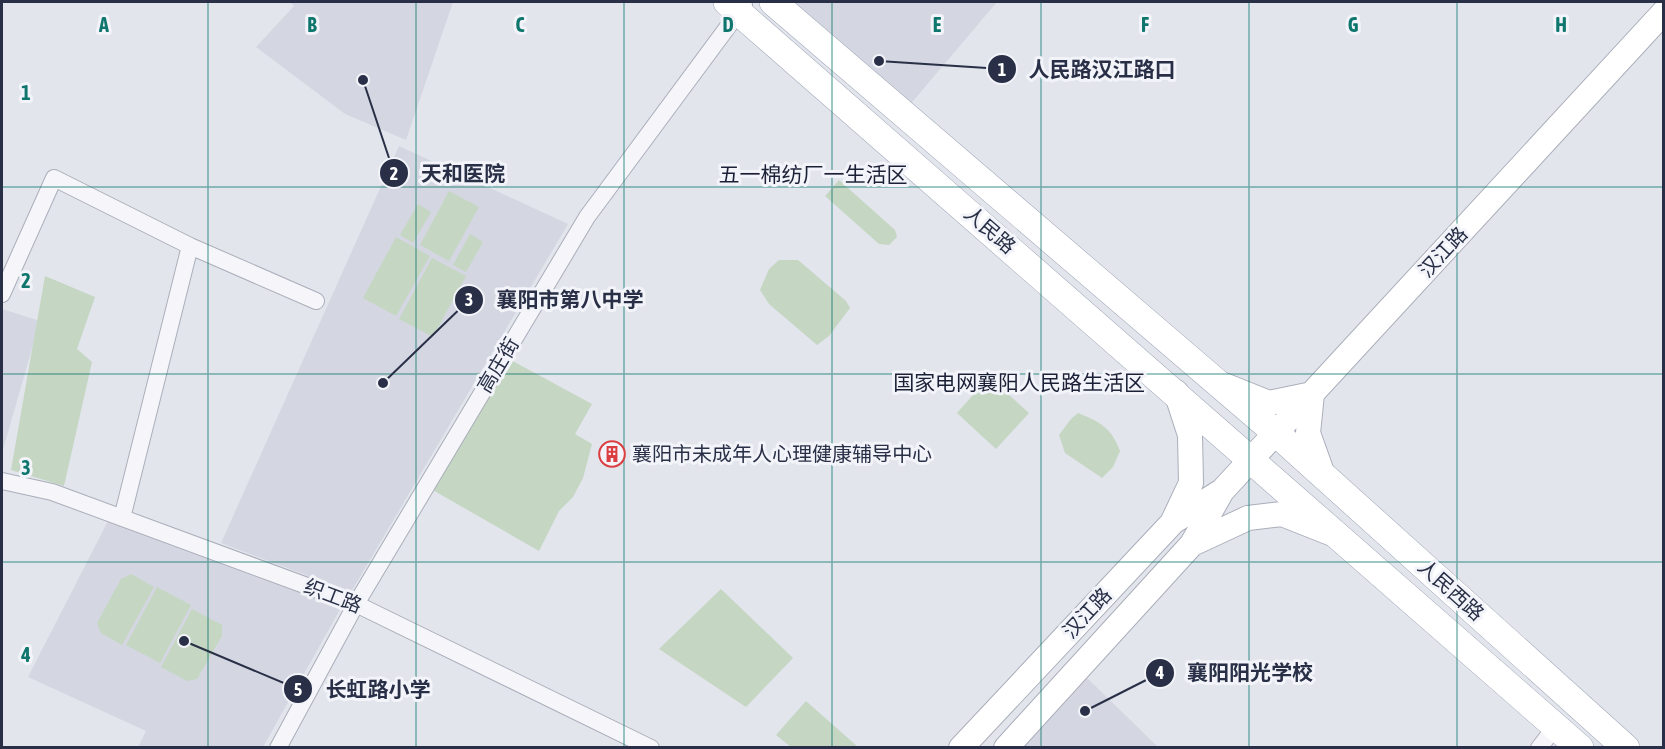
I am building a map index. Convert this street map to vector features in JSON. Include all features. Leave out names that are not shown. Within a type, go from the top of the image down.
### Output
[{"type":"main road","name":"人民路","points":[[773,2],[1276,433]]},
{"type":"main road","name":"人民路","points":[[738,5],[1252,458]]},
{"type":"main road","name":"汉江路","points":[[1005,747],[1192,544],[1222,491],[1664,12]]},
{"type":"main road","points":[[1217,382],[1269,403],[1312,394],[1308,433],[1323,475]]},
{"type":"main road","points":[[1173,522],[1191,483],[1190,435],[1176,392]]},
{"type":"main road","name":"人民西路","points":[[1276,433],[1626,747]]},
{"type":"main road","name":"人民西路","points":[[1252,458],[1580,747]]},
{"type":"main road","name":"汉江路","points":[[961,747],[1173,522],[1222,491]]},
{"type":"main road","points":[[1192,544],[1248,518],[1282,514],[1338,536]]},
{"type":"street","name":"高庄街","points":[[278,747],[356,604],[587,217],[738,5]]},
{"type":"street","points":[[2,294],[54,178],[190,246],[316,301]]},
{"type":"street","points":[[122,518],[190,246]]},
{"type":"street","name":"织工路","points":[[2,481],[52,492],[356,604],[651,747]]},
{"type":"street","points":[[1539,747],[1556,726]]},
{"type":"shaded area","points":[[290,2],[453,2],[406,140],[345,114],[256,47],[294,6]]},
{"type":"shaded area","points":[[785,2],[997,2],[908,107]]},
{"type":"shaded area","points":[[399,146],[568,224],[351,592],[221,543]]},
{"type":"shaded area","points":[[2,309],[40,321],[2,453]]},
{"type":"shaded area","points":[[109,519],[342,606],[263,747],[138,747],[146,731],[28,677]]},
{"type":"shaded area","points":[[1083,674],[1158,747],[1015,748]]},
{"type":"green space","points":[[839,180],[895,230],[897,237],[889,245],[879,244],[825,196]]},
{"type":"green space","points":[[449,191],[479,207],[449,261],[420,245]]},
{"type":"green space","points":[[418,204],[431,212],[413,243],[400,235]]},
{"type":"green space","points":[[470,234],[483,242],[466,272],[453,265]]},
{"type":"green space","points":[[396,237],[430,256],[396,316],[363,298]]},
{"type":"green space","points":[[432,258],[466,276],[433,337],[399,319]]},
{"type":"green space","points":[[779,260],[798,260],[846,301],[850,308],[829,336],[817,345],[769,304],[760,290],[769,269]]},
{"type":"green space","points":[[45,276],[95,297],[77,349],[92,362],[64,486],[11,470]]},
{"type":"green space","points":[[509,359],[592,404],[575,434],[592,444],[583,478],[573,497],[559,511],[539,551],[431,489]]},
{"type":"green space","points":[[989,377],[1029,413],[996,449],[957,413]]},
{"type":"green space","points":[[1078,413],[1104,426],[1113,436],[1120,451],[1113,467],[1102,478],[1065,453],[1059,435]]},
{"type":"green space","points":[[131,574],[154,587],[122,645],[101,633],[97,623],[121,579]]},
{"type":"green space","points":[[157,587],[191,605],[160,663],[126,645]]},
{"type":"green space","points":[[721,589],[793,658],[746,707],[659,649]]},
{"type":"green space","points":[[192,609],[222,625],[222,636],[197,679],[187,681],[161,667]]},
{"type":"green space","points":[[806,701],[858,747],[791,747],[776,735]]},
{"type":"place","name":"人民路汉江路口","points":[[879,61]]},
{"type":"place","name":"天和医院","points":[[363,80]]},
{"type":"place","name":"襄阳市第八中学","points":[[383,383]]},
{"type":"place","name":"襄阳市未成年人心理健康辅导中心","points":[[612,454]]},
{"type":"place","name":"长虹路小学","points":[[184,641]]},
{"type":"place","name":"襄阳阳光学校","points":[[1085,711]]},
{"type":"district","name":"五一棉纺厂一生活区","points":[[813,175]]},
{"type":"district","name":"国家电网襄阳人民路生活区","points":[[1019,383]]}]
